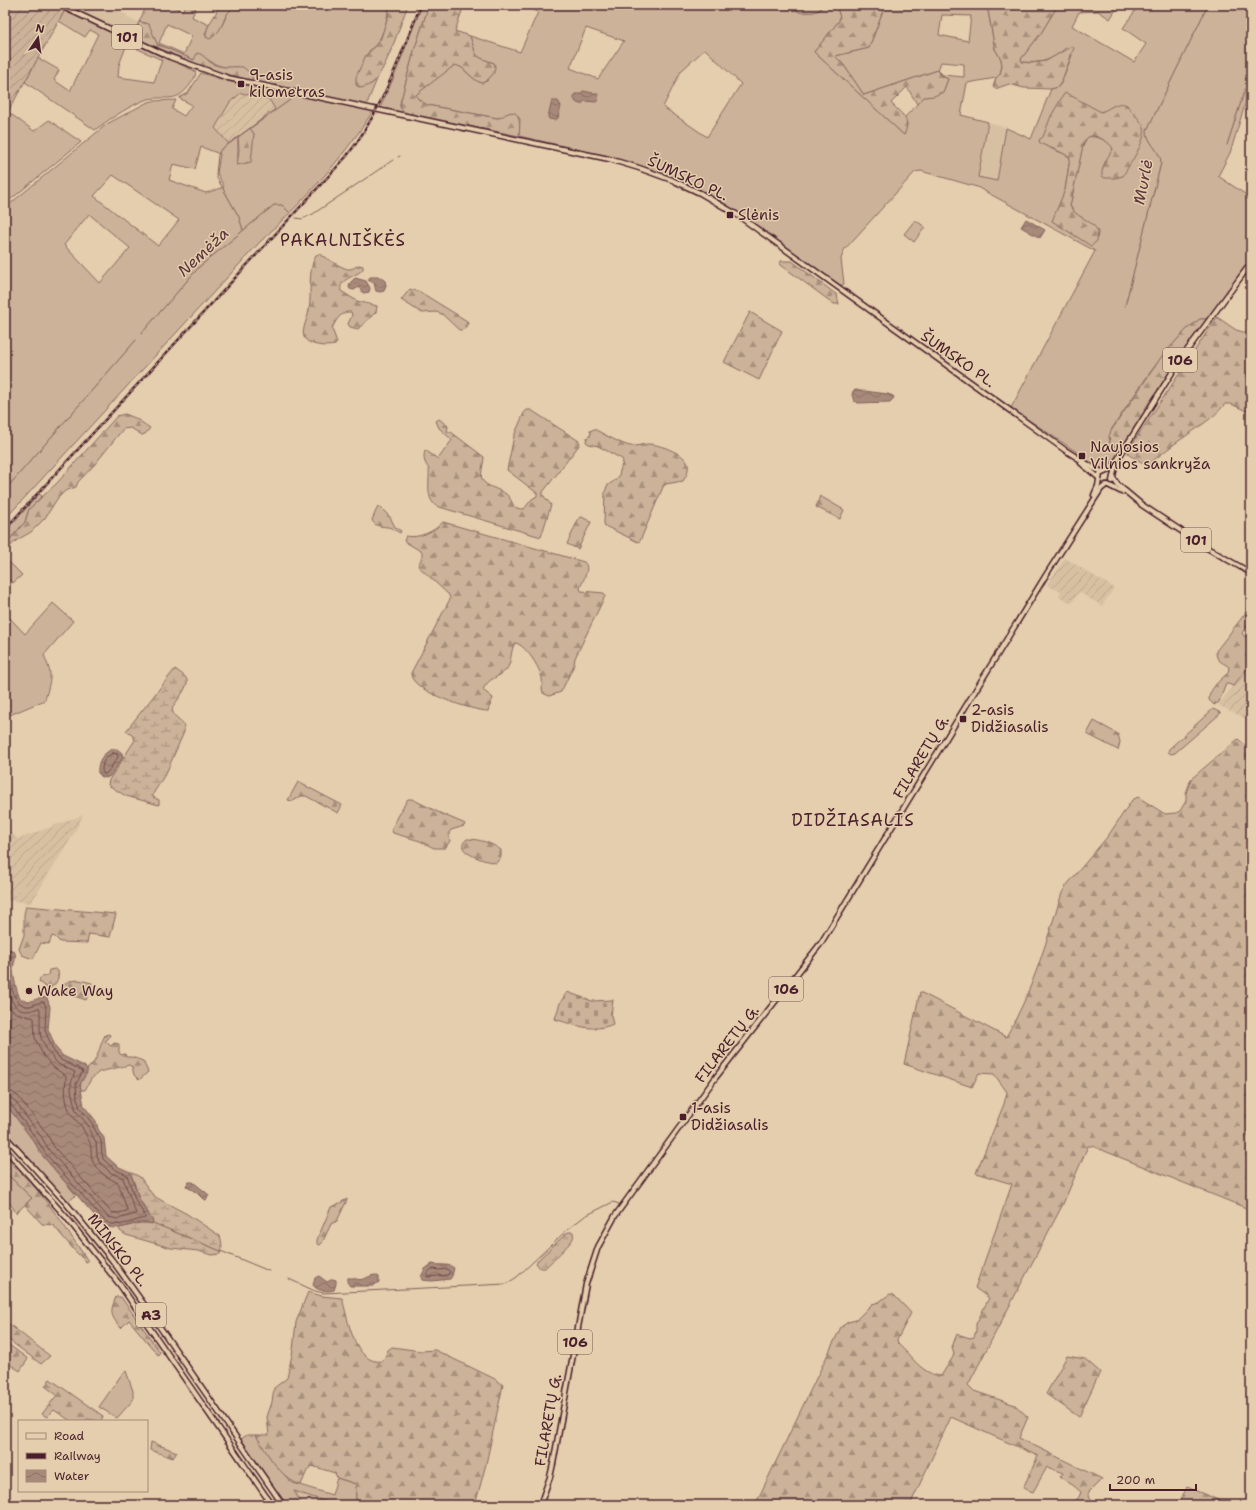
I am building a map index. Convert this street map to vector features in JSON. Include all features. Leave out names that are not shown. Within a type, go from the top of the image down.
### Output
[{"type":"main road","name":"ŠUMSKO PL.","points":[[59,5],[170,57],[213,73],[247,83],[609,159],[656,174],[700,193],[753,225],[913,342],[1065,450],[1095,469],[1105,472]]},
{"type":"main road","name":"106","points":[[1099,479],[1116,462],[1180,360],[1251,263]]},
{"type":"main road","name":"ŠUMSKO PL.","points":[[1065,450],[1099,479]]},
{"type":"main road","name":"106","points":[[1107,485],[1112,482],[1116,462]]},
{"type":"main road","points":[[1105,472],[1110,473],[1113,477]]},
{"type":"main road","name":"101","points":[[1113,477],[1118,485],[1142,505]]},
{"type":"main road","points":[[1099,479],[1102,484],[1107,485]]},
{"type":"main road","name":"FILARETŲ G.","points":[[540,1505],[553,1464],[586,1284],[594,1257],[604,1236],[628,1198],[716,1077],[821,943],[1076,527],[1098,490],[1099,479]]},
{"type":"main road","name":"FILARETŲ G.","points":[[1076,527],[1101,489],[1107,485]]},
{"type":"main road","name":"101","points":[[1107,485],[1118,489],[1207,548],[1251,573]]},
{"type":"main road","name":"MINSKO PL.","points":[[5,1136],[66,1203],[112,1260],[283,1505]]},
{"type":"main road","name":"MINSKO PL.","points":[[5,1149],[67,1218],[115,1279],[272,1505]]},
{"type":"shaded area","points":[[85,5],[107,5],[127,15],[127,18],[139,22],[132,37],[81,13]]},
{"type":"shaded area","points":[[241,93],[269,99],[276,109],[229,144],[215,128],[230,102]]},
{"type":"shaded area","points":[[988,122],[1006,128],[997,181],[978,178]]},
{"type":"shaded area","points":[[1065,558],[1114,588],[1102,606],[1079,592],[1072,603],[1059,597],[1061,592],[1047,585]]},
{"type":"shaded area","points":[[1251,664],[1251,721],[1218,705]]},
{"type":"shaded area","points":[[83,815],[73,835],[31,903],[5,900],[5,828],[18,839]]},
{"type":"shaded area","points":[[294,1491],[336,1505],[302,1505]]},
{"type":"green space","points":[[5,5],[54,5],[65,10],[5,117]]},
{"type":"green space","points":[[147,5],[171,5],[182,11],[186,5],[197,5],[192,17],[209,25],[205,34],[207,38],[221,27],[230,10],[233,8],[242,9],[247,5],[389,5],[384,31],[378,42],[369,51],[370,85],[377,79],[366,106],[252,81],[238,67],[218,65],[209,61],[200,54],[194,60],[157,44],[150,28],[146,23],[139,22]],"holes":[[[167,24],[192,36],[184,54],[159,43]]]},
{"type":"green space","points":[[219,5],[247,5],[242,9],[233,8],[230,10],[219,31],[210,39],[206,37],[207,29],[216,14]]},
{"type":"green space","points":[[389,5],[408,5],[382,70],[374,82],[361,88],[356,85],[356,77],[366,55],[375,47],[381,38],[388,16]]},
{"type":"green space","points":[[422,5],[429,5],[414,51],[400,104],[400,107],[406,113],[380,108],[394,77]]},
{"type":"green space","points":[[429,5],[464,5],[455,31],[470,36],[477,55],[482,59],[494,63],[495,69],[490,77],[482,83],[459,66],[455,65],[418,93],[416,95],[418,99],[427,105],[497,118],[511,112],[515,113],[519,119],[519,136],[406,113],[401,109],[400,104],[414,51]]},
{"type":"green space","points":[[516,5],[792,5],[799,12],[820,10],[823,5],[836,5],[840,17],[839,21],[814,52],[904,135],[907,124],[905,117],[924,97],[943,92],[948,79],[942,76],[938,70],[864,95],[843,64],[835,56],[869,48],[885,5],[987,5],[995,49],[1001,59],[1002,66],[1000,74],[996,78],[967,83],[961,115],[988,122],[978,177],[997,181],[1006,128],[1031,139],[1051,89],[1058,87],[1061,83],[1072,55],[1067,47],[1051,58],[1041,62],[1022,62],[1021,59],[1041,33],[1058,5],[1119,5],[1110,19],[1098,11],[1079,12],[1072,26],[1134,62],[1146,44],[1123,28],[1137,8],[1134,5],[1251,5],[1251,85],[1230,153],[1218,176],[1251,198],[1251,259],[1207,319],[1200,319],[1186,330],[1151,371],[1111,430],[1110,443],[1120,450],[1107,469],[1100,469],[1011,408],[1095,251],[977,187],[921,171],[915,172],[844,250],[841,259],[844,284],[840,285],[723,203],[707,193],[685,183],[615,159],[519,136],[520,119],[511,113],[497,118],[427,105],[418,99],[416,95],[418,93],[455,64],[478,81],[482,83],[487,81],[494,72],[494,63],[482,59],[477,55],[470,36],[520,52],[538,12]],"holes":[[[942,15],[971,16],[968,41],[939,35]],[[586,28],[624,41],[598,79],[570,68]],[[705,49],[741,84],[707,137],[663,107],[681,71]],[[941,62],[964,64],[964,77],[943,75],[938,70]],[[1104,111],[1123,176],[1104,166],[1113,149],[1112,146],[1106,141],[1098,138],[1087,137],[1082,149],[1070,206],[1076,214],[1096,228],[1053,221],[1065,190],[1070,158],[1067,155],[1052,149],[1039,140],[1098,112]]]},
{"type":"green space","points":[[792,5],[823,5],[816,12],[799,12]]},
{"type":"green space","points":[[836,5],[885,5],[869,48],[835,56],[843,64],[864,95],[938,70],[942,76],[948,79],[943,92],[934,96],[924,97],[917,104],[907,87],[891,103],[902,113],[906,120],[907,124],[904,135],[814,52],[839,21],[840,17]]},
{"type":"green space","points":[[987,5],[1058,5],[1041,33],[1021,59],[1022,62],[1031,63],[1046,61],[1072,46],[1074,48],[1061,83],[1058,87],[1051,89],[1024,88],[1009,84],[995,89],[993,87],[996,78],[1000,74],[1002,66],[1001,59],[995,49]]},
{"type":"green space","points":[[65,10],[195,71],[196,74],[186,90],[180,95],[168,98],[148,99],[140,102],[105,122],[95,130],[25,82],[38,58],[59,70],[54,80],[70,91],[98,34],[90,30],[85,37],[59,21]],"holes":[[[127,44],[162,60],[154,82],[118,77],[119,65]]]},
{"type":"green space","points":[[139,22],[149,24],[157,44],[194,60],[197,53],[217,66],[243,67],[252,75],[252,81],[211,70],[132,37]]},
{"type":"green space","points":[[201,73],[235,83],[373,111],[348,147],[320,181],[259,243],[5,519],[5,208],[107,124],[146,103],[152,101],[176,100],[172,109],[184,116],[192,105],[179,98],[188,93]],"holes":[[[241,93],[269,99],[275,109],[250,128],[254,134],[238,165],[238,137],[229,144],[215,128],[230,102]],[[201,147],[220,154],[217,173],[224,187],[206,193],[169,180],[173,164],[195,169]],[[113,175],[179,220],[158,246],[94,196]],[[89,214],[130,248],[100,283],[64,245]]]},
{"type":"green space","points":[[1066,93],[1101,112],[1117,104],[1127,105],[1139,119],[1144,128],[1143,139],[1133,159],[1123,176],[1115,178],[1105,178],[1102,176],[1104,165],[1113,149],[1110,144],[1095,136],[1089,136],[1084,141],[1070,206],[1072,210],[1096,228],[1098,232],[1097,241],[1091,246],[1052,221],[1065,190],[1070,158],[1065,154],[1040,143],[1039,140],[1043,137],[1051,116]]},
{"type":"green space","points":[[8,112],[34,131],[49,120],[81,142],[5,204],[5,117]]},
{"type":"green space","points":[[250,128],[254,134],[251,162],[237,165],[239,150],[238,137]]},
{"type":"green space","points":[[915,220],[925,227],[914,242],[904,234]]},
{"type":"green space","points":[[319,254],[348,269],[352,269],[359,265],[363,266],[363,269],[360,272],[342,283],[341,291],[357,301],[377,306],[376,312],[358,329],[350,327],[348,324],[352,315],[351,312],[341,315],[332,329],[337,342],[335,345],[331,346],[313,344],[306,340],[303,334],[310,303],[313,262],[316,255]]},
{"type":"green space","points":[[781,261],[792,261],[837,295],[839,304],[834,304],[781,265]]},
{"type":"green space","points":[[410,289],[420,292],[467,321],[467,327],[459,330],[442,314],[436,312],[422,313],[401,300]]},
{"type":"green space","points":[[750,312],[782,331],[759,380],[724,362]]},
{"type":"green space","points":[[1217,317],[1236,330],[1251,334],[1251,413],[1231,404],[1225,404],[1200,427],[1170,447],[1148,465],[1143,463],[1129,455],[1129,449]]},
{"type":"green space","points":[[1200,319],[1207,319],[1176,361],[1120,450],[1110,443],[1109,436],[1111,431],[1162,356],[1188,328]]},
{"type":"green space","points":[[527,410],[531,410],[579,441],[580,444],[543,492],[543,495],[551,505],[541,537],[436,506],[429,494],[429,469],[424,460],[424,455],[425,450],[438,459],[452,440],[439,428],[436,421],[439,419],[448,426],[447,432],[451,432],[484,457],[481,474],[482,479],[489,486],[506,494],[516,508],[524,509],[532,499],[537,496],[537,493],[507,470],[514,436],[524,413]]},
{"type":"green space","points":[[125,414],[135,418],[150,428],[145,434],[142,435],[131,428],[123,429],[95,464],[78,482],[76,487],[65,491],[57,499],[45,518],[31,532],[17,540],[5,551],[5,545],[25,522],[29,509],[57,483],[117,416]]},
{"type":"green space","points":[[594,429],[630,446],[651,444],[666,448],[678,453],[686,460],[688,464],[687,474],[683,481],[666,484],[663,487],[640,541],[638,542],[605,526],[605,492],[607,486],[618,478],[623,461],[622,459],[598,446],[586,442],[587,438],[591,434],[590,431]]},
{"type":"green space","points":[[39,494],[42,496],[29,509],[25,522],[5,545],[5,532]]},
{"type":"green space","points":[[820,496],[844,510],[840,519],[816,507]]},
{"type":"green space","points":[[378,506],[390,517],[395,527],[401,531],[400,533],[390,528],[376,525],[373,522],[372,520]]},
{"type":"green space","points":[[582,517],[591,522],[578,549],[567,544],[579,518]]},
{"type":"green space","points":[[443,522],[584,562],[587,567],[587,571],[580,588],[581,591],[604,593],[605,596],[575,658],[574,665],[561,692],[549,696],[543,693],[541,674],[535,663],[523,647],[515,643],[506,670],[487,683],[483,690],[493,698],[488,711],[469,708],[443,699],[420,687],[413,680],[411,673],[450,599],[449,595],[418,566],[422,557],[422,552],[404,541],[406,536],[411,537],[426,534]]},
{"type":"green space","points":[[5,558],[22,575],[13,583],[5,577]]},
{"type":"green space","points":[[53,603],[73,621],[44,655],[50,673],[49,686],[45,700],[5,717],[5,613],[25,634]]},
{"type":"green space","points":[[1251,606],[1251,620],[1242,633],[1244,636],[1251,638],[1251,664],[1233,686],[1226,684],[1219,702],[1214,705],[1209,700],[1209,696],[1216,685],[1228,673],[1229,667],[1218,659],[1216,651]]},
{"type":"green space","points":[[175,669],[187,680],[184,690],[172,708],[175,715],[183,724],[184,732],[167,771],[153,794],[153,797],[159,800],[159,805],[126,796],[108,785],[109,780],[135,740],[133,736],[126,731]]},
{"type":"green space","points":[[1213,709],[1221,713],[1175,753],[1171,754],[1168,752],[1169,749]]},
{"type":"green space","points":[[1094,721],[1118,734],[1120,742],[1118,750],[1087,734]]},
{"type":"green space","points":[[1238,739],[1251,750],[1251,1210],[1092,1146],[1088,1146],[1063,1204],[968,1385],[974,1391],[1015,1405],[1028,1417],[1019,1438],[1102,1479],[1088,1493],[1094,1505],[1071,1505],[1079,1497],[1081,1492],[1060,1477],[1063,1473],[1047,1467],[1033,1492],[1023,1488],[1038,1456],[951,1417],[910,1505],[755,1505],[841,1327],[848,1322],[856,1320],[872,1304],[879,1302],[890,1294],[894,1295],[911,1313],[897,1340],[898,1344],[922,1368],[934,1375],[941,1376],[953,1357],[954,1353],[952,1347],[957,1334],[970,1338],[974,1337],[976,1324],[989,1298],[975,1288],[1012,1184],[976,1173],[1004,1104],[1007,1092],[994,1074],[979,1073],[972,1087],[904,1064],[920,992],[1006,1037],[1031,985],[1062,893],[1066,886],[1108,836],[1132,800],[1138,797],[1165,814],[1180,811],[1186,801],[1186,793],[1191,779]]},
{"type":"green space","points":[[298,782],[342,805],[338,813],[306,796],[301,796],[293,801],[288,800]]},
{"type":"green space","points":[[408,799],[412,799],[465,824],[464,826],[451,830],[449,833],[450,841],[445,848],[434,848],[420,841],[393,833],[392,828]]},
{"type":"green space","points":[[467,839],[494,845],[501,850],[501,857],[496,863],[472,856],[463,848],[463,844]]},
{"type":"green space","points":[[26,906],[116,914],[110,937],[89,934],[87,943],[60,942],[52,936],[49,944],[41,943],[33,959],[22,955],[19,949],[24,935],[24,914]]},
{"type":"green space","points":[[55,969],[58,971],[58,979],[53,986],[48,989],[39,982],[40,978],[48,975],[49,970]]},
{"type":"green space","points":[[79,980],[92,983],[86,1000],[65,993],[63,985],[69,981]]},
{"type":"green space","points":[[567,992],[592,1001],[613,1000],[611,1016],[613,1024],[606,1027],[591,1028],[577,1026],[555,1019],[560,1003]]},
{"type":"green space","points":[[109,1034],[108,1039],[105,1041],[111,1046],[114,1043],[119,1044],[119,1052],[121,1055],[125,1054],[126,1057],[132,1057],[143,1061],[148,1072],[139,1080],[134,1075],[132,1067],[129,1065],[99,1072],[91,1079],[85,1090],[80,1090],[81,1082],[87,1069],[94,1062],[105,1035]]},
{"type":"green space","points":[[5,1103],[35,1143],[42,1155],[76,1195],[68,1202],[5,1132]]},
{"type":"green space","points":[[5,1156],[39,1192],[59,1218],[88,1261],[86,1262],[74,1250],[53,1225],[42,1224],[25,1205],[32,1198],[5,1172]]},
{"type":"green space","points":[[5,1172],[32,1198],[16,1213],[5,1195]]},
{"type":"green space","points":[[130,1172],[140,1177],[152,1194],[157,1198],[187,1214],[220,1236],[222,1250],[220,1254],[212,1255],[198,1251],[171,1248],[126,1235],[120,1231],[119,1228],[145,1223],[149,1214],[138,1197]]},
{"type":"green space","points":[[347,1199],[337,1221],[331,1224],[322,1243],[320,1245],[317,1244],[317,1240],[331,1207]]},
{"type":"green space","points":[[568,1232],[573,1232],[572,1241],[545,1268],[540,1268],[536,1263],[539,1259]]},
{"type":"green space","points":[[308,1292],[322,1296],[342,1298],[354,1339],[359,1349],[365,1356],[373,1361],[383,1361],[388,1350],[392,1347],[421,1351],[435,1350],[495,1379],[503,1385],[486,1464],[475,1505],[372,1505],[356,1500],[356,1484],[337,1478],[335,1473],[312,1466],[306,1473],[301,1485],[287,1477],[275,1464],[256,1435],[269,1435],[267,1417],[272,1402],[274,1388],[287,1378],[293,1350],[296,1322]]},
{"type":"green space","points":[[116,1297],[121,1297],[160,1352],[158,1355],[129,1320],[121,1328],[115,1320],[112,1314],[112,1307]]},
{"type":"green space","points":[[5,1321],[50,1356],[41,1364],[5,1337]]},
{"type":"green space","points":[[5,1342],[28,1359],[20,1371],[5,1361]]},
{"type":"green space","points":[[1067,1356],[1085,1359],[1100,1372],[1079,1417],[1046,1394]]},
{"type":"green space","points":[[126,1371],[133,1391],[133,1400],[117,1418],[99,1407],[122,1374]]},
{"type":"green space","points":[[50,1379],[103,1416],[101,1420],[69,1420],[54,1410],[47,1417],[42,1414],[57,1395],[45,1386]]},
{"type":"green space","points":[[247,1435],[256,1435],[271,1459],[293,1483],[332,1495],[337,1478],[356,1484],[356,1500],[353,1505],[336,1505],[294,1491],[302,1505],[286,1505],[241,1439]]},
{"type":"green space","points":[[151,1442],[177,1452],[173,1458],[150,1450]]},
{"type":"green space","points":[[1187,1487],[1230,1505],[1178,1505]]},
{"type":"water","points":[[583,91],[598,94],[598,100],[596,102],[585,101],[581,104],[578,103],[575,101],[574,96],[575,94],[581,94]]},
{"type":"water","points":[[552,101],[558,101],[561,106],[558,118],[555,120],[549,119],[548,117]]},
{"type":"water","points":[[1026,219],[1045,230],[1040,238],[1021,227]]},
{"type":"water","points":[[370,277],[380,277],[385,281],[386,285],[384,291],[376,291],[374,283],[368,280]]},
{"type":"water","points":[[355,278],[366,281],[370,288],[369,292],[363,293],[359,287],[354,290],[350,289],[350,283]]},
{"type":"water","points":[[856,390],[888,394],[894,398],[890,402],[858,403],[854,401],[852,395],[853,391]]},
{"type":"water","points":[[112,749],[117,749],[122,753],[123,757],[110,776],[106,778],[102,777],[98,773],[99,762],[105,753]]},
{"type":"water","points":[[9,949],[15,953],[13,970],[15,984],[20,999],[29,1002],[42,997],[47,998],[50,1007],[48,1029],[56,1048],[63,1056],[84,1066],[87,1069],[87,1073],[80,1084],[84,1106],[96,1121],[98,1129],[104,1138],[106,1156],[117,1166],[130,1172],[141,1203],[153,1221],[152,1224],[141,1223],[125,1227],[111,1228],[102,1224],[42,1155],[35,1143],[5,1103],[5,951]]},
{"type":"water","points":[[189,1182],[193,1182],[209,1195],[206,1200],[187,1187],[186,1185]]},
{"type":"water","points":[[432,1264],[452,1266],[454,1268],[450,1279],[432,1281],[422,1280],[421,1277],[425,1269]]},
{"type":"water","points":[[372,1275],[379,1277],[379,1282],[373,1286],[350,1286],[347,1282],[348,1278],[365,1279]]},
{"type":"water","points":[[319,1276],[327,1282],[333,1279],[336,1280],[334,1290],[328,1291],[317,1289],[313,1285],[315,1278]]},
{"type":"waterway","name":"Murlė","points":[[1125,306],[1161,163],[1159,154],[1147,135],[1147,130],[1208,5]]},
{"type":"waterway","points":[[1227,145],[1251,71]]},
{"type":"waterway","points":[[243,230],[239,217],[217,178],[218,155],[221,149],[290,100]]},
{"type":"waterway","name":"Nemėža","points":[[296,218],[302,219],[313,214],[393,160]]},
{"type":"waterway","name":"Nemėža","points":[[141,334],[199,267],[274,205],[282,205],[289,212]]},
{"type":"waterway","name":"Nemėža","points":[[5,490],[136,340]]},
{"type":"waterway","points":[[289,1279],[315,1291],[324,1293],[506,1284],[517,1277],[568,1229],[585,1216],[613,1202],[619,1204]]},
{"type":"waterway","points":[[153,1223],[269,1271]]},
{"type":"railway","points":[[5,529],[346,157],[359,140],[380,103],[421,5]]},
{"type":"place","name":"9-asis kilometras","points":[[241,84]]},
{"type":"place","name":"Slėnis","points":[[730,215]]},
{"type":"place","name":"Naujosios Vilnios sankryža","points":[[1082,456]]},
{"type":"place","name":"2-asis Didžiasalis","points":[[963,719]]},
{"type":"place","name":"Wake Way","points":[[29,991]]},
{"type":"place","name":"1-asis Didžiasalis","points":[[683,1117]]},
{"type":"district","name":"PAKALNIŠKĖS","points":[[343,240]]},
{"type":"district","name":"DIDŽIASALIS","points":[[853,820]]}]
